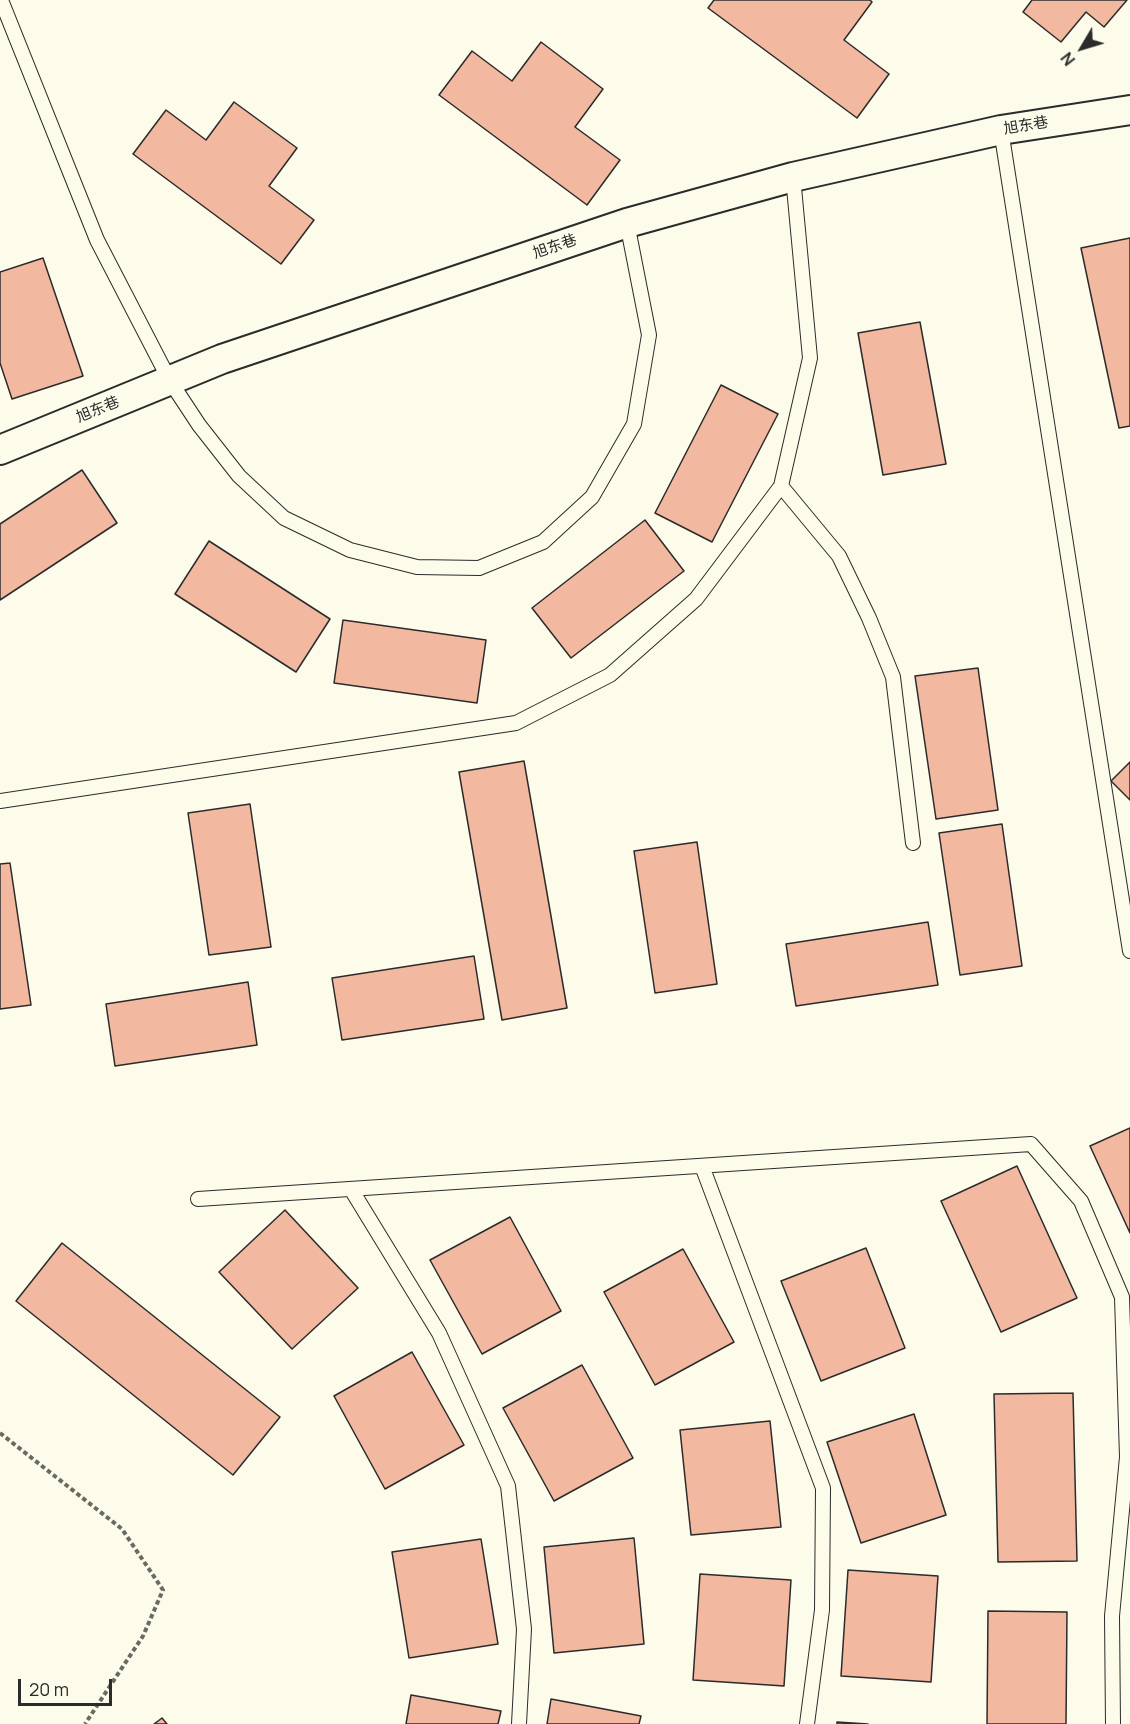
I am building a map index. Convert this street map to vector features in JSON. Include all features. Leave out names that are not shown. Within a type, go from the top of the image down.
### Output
[{"type":"street","name":"旭东巷","points":[[0,450],[222,359],[627,223],[794,177],[1001,130],[1130,110]]},
{"type":"lane","points":[[1,0],[97,240],[170,381],[198,425],[239,476],[284,518],[350,550],[417,567],[479,568],[543,542],[592,497],[634,424],[649,336],[627,223]]},
{"type":"lane","points":[[1001,130],[1130,951]]},
{"type":"lane","points":[[0,801],[516,723],[610,675],[696,599],[782,486],[810,358],[794,177]]},
{"type":"lane","points":[[782,486],[839,556],[893,677],[913,843]]},
{"type":"lane","points":[[198,1199],[1031,1144],[1081,1201],[1122,1297],[1127,1457],[1112,1616],[1113,1724]]},
{"type":"lane","points":[[702,1166],[823,1488],[822,1610],[807,1724]]},
{"type":"lane","points":[[351,1188],[439,1333],[508,1486],[524,1629],[519,1724]]},
{"type":"path","points":[[0,1433],[122,1529],[163,1590],[143,1636],[85,1724]]},
{"type":"building","points":[[714,0],[870,0],[872,2],[844,40],[889,74],[857,118],[708,8]]},
{"type":"building","points":[[1032,0],[1127,0],[1104,27],[1086,12],[1061,42],[1023,12]]},
{"type":"building","points":[[541,42],[603,89],[575,127],[620,160],[587,205],[439,95],[472,51],[512,81]]},
{"type":"building","points":[[234,102],[297,148],[269,186],[314,220],[281,264],[133,154],[166,110],[206,140]]},
{"type":"building","points":[[1130,238],[1130,426],[1119,428],[1081,248]]},
{"type":"building","points":[[43,258],[83,376],[12,399],[0,363],[0,272]]},
{"type":"building","points":[[920,322],[946,464],[883,475],[858,333]]},
{"type":"building","points":[[721,385],[778,414],[712,542],[655,513]]},
{"type":"building","points":[[82,470],[117,523],[0,600],[0,524]]},
{"type":"building","points":[[645,520],[684,571],[571,658],[532,608]]},
{"type":"building","points":[[209,541],[330,619],[296,672],[175,594]]},
{"type":"building","points":[[343,620],[486,640],[477,703],[334,683]]},
{"type":"building","points":[[978,668],[998,810],[936,819],[915,676]]},
{"type":"building","points":[[524,761],[567,1008],[502,1020],[459,772]]},
{"type":"building","points":[[1130,762],[1130,800],[1111,781]]},
{"type":"building","points":[[250,804],[271,947],[209,955],[188,813]]},
{"type":"building","points":[[1002,824],[1022,966],[960,975],[939,833]]},
{"type":"building","points":[[697,842],[717,984],[655,993],[634,851]]},
{"type":"building","points":[[10,863],[31,1005],[0,1009],[0,864]]},
{"type":"building","points":[[928,922],[938,985],[796,1006],[786,944]]},
{"type":"building","points":[[474,956],[484,1019],[342,1040],[332,978]]},
{"type":"building","points":[[248,982],[257,1045],[115,1066],[106,1004]]},
{"type":"building","points":[[1130,1128],[1130,1233],[1090,1146]]},
{"type":"building","points":[[1017,1166],[1077,1298],[1001,1332],[941,1201]]},
{"type":"building","points":[[285,1210],[358,1288],[292,1349],[219,1272]]},
{"type":"building","points":[[510,1217],[561,1311],[482,1354],[430,1260]]},
{"type":"building","points":[[62,1243],[280,1417],[233,1475],[16,1301]]},
{"type":"building","points":[[866,1248],[905,1348],[821,1381],[781,1281]]},
{"type":"building","points":[[683,1249],[734,1342],[655,1385],[604,1292]]},
{"type":"building","points":[[412,1352],[464,1445],[385,1489],[334,1396]]},
{"type":"building","points":[[582,1365],[633,1458],[554,1501],[503,1408]]},
{"type":"building","points":[[1073,1393],[1077,1561],[998,1562],[994,1394]]},
{"type":"building","points":[[914,1414],[946,1515],[861,1543],[827,1442]]},
{"type":"building","points":[[770,1421],[781,1527],[691,1535],[680,1430]]},
{"type":"building","points":[[634,1538],[644,1644],[554,1653],[544,1547]]},
{"type":"building","points":[[481,1539],[498,1644],[409,1658],[392,1552]]},
{"type":"building","points":[[848,1570],[938,1576],[931,1682],[841,1676]]},
{"type":"building","points":[[700,1574],[791,1580],[784,1686],[693,1680]]},
{"type":"building","points":[[988,1611],[1067,1612],[1066,1724],[987,1724]]},
{"type":"building","points":[[411,1695],[501,1711],[498,1724],[406,1724]]},
{"type":"building","points":[[551,1699],[641,1716],[639,1724],[547,1724]]},
{"type":"building","points":[[162,1718],[167,1724],[154,1724]]},
{"type":"building","points":[[837,1722],[868,1724],[837,1724]]}]
